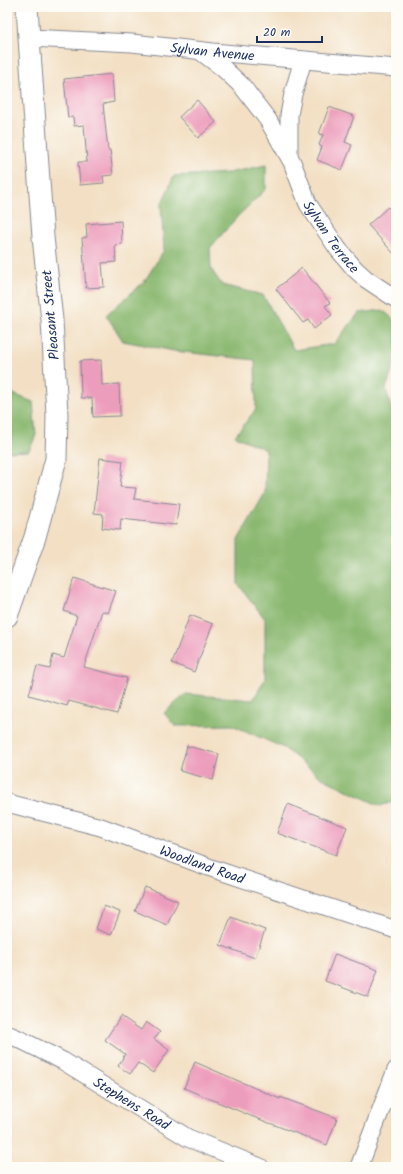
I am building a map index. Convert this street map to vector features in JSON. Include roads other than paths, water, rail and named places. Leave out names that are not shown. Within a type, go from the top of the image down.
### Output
[{"type":"street","name":"Pleasant Street","points":[[7,616],[12,587],[35,537],[56,459],[57,422],[52,320],[43,237],[28,7]]},
{"type":"street","name":"Sylvan Avenue","points":[[29,38],[132,43],[396,68]]},
{"type":"street","name":"Sylvan Terrace","points":[[200,50],[242,86],[268,120],[292,162],[308,204],[338,249],[355,269],[366,279],[396,299]]},
{"type":"street","name":"Sylvan Terrace","points":[[289,156],[289,115],[293,94],[303,60]]},
{"type":"street","name":"Woodland Road","points":[[7,803],[101,827],[211,868],[396,930]]},
{"type":"street","name":"Stephens Road","points":[[7,1034],[63,1061],[188,1138],[260,1167]]},
{"type":"street","points":[[359,1167],[396,1070]]}]
